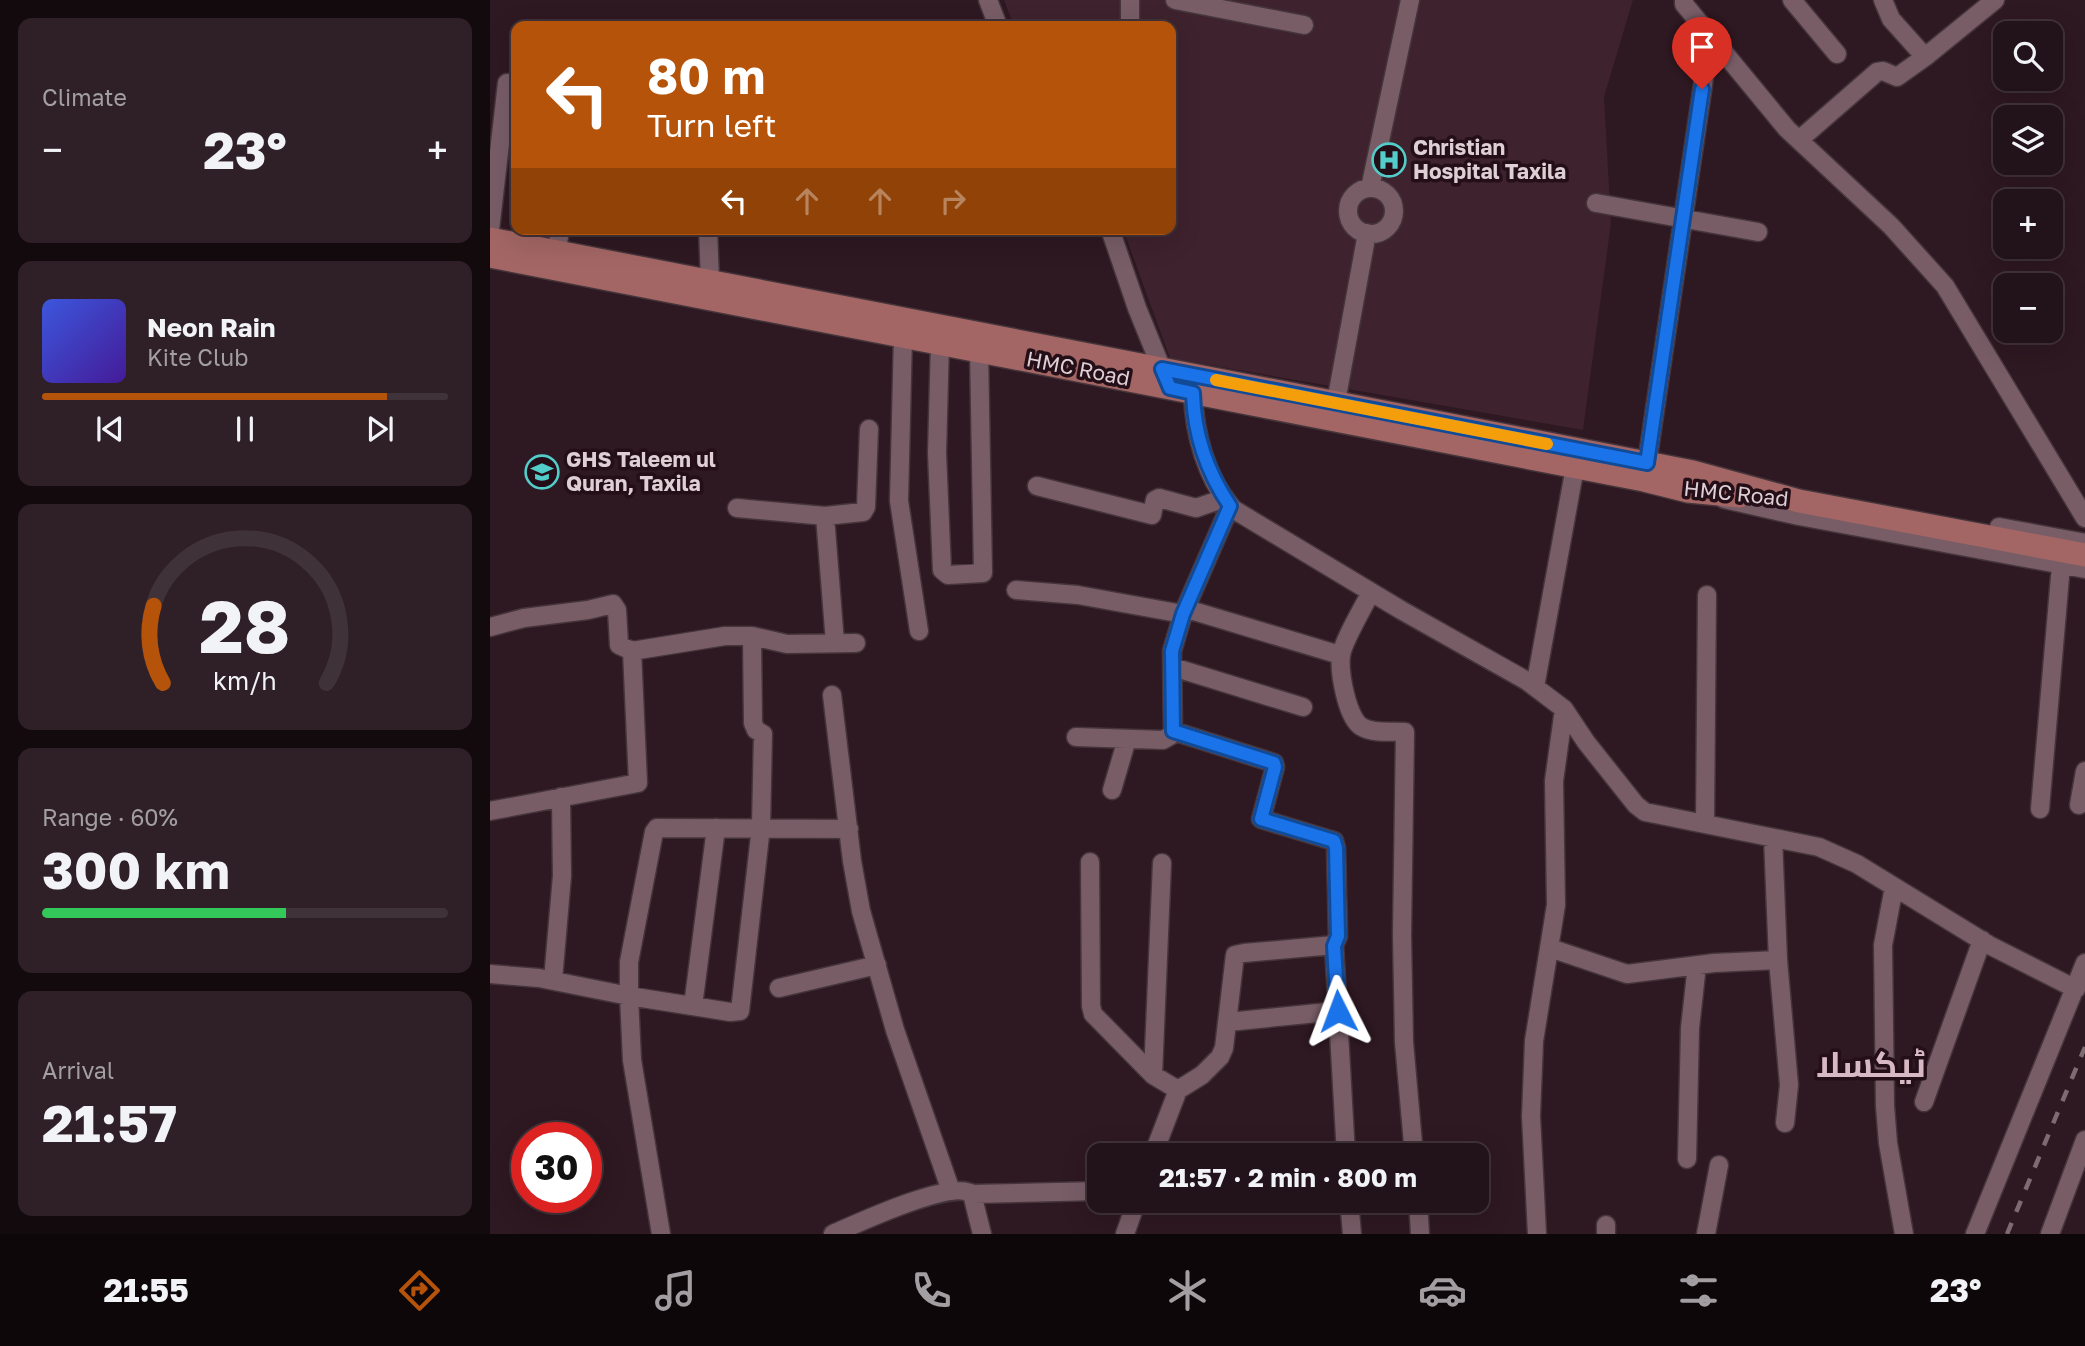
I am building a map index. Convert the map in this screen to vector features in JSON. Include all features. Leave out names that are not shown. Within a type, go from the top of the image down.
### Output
[{"type":"main road","name":"HMC Road","points":[[490,239],[559,241],[710,281],[1166,378],[1335,411],[1647,463],[1691,482]]},
{"type":"main road","name":"HMC Road","points":[[490,256],[979,350],[1166,378],[1193,393],[1335,411],[1575,467],[1691,482],[2085,555]]},
{"type":"street","points":[[988,0],[996,21]]},
{"type":"street","points":[[1130,0],[1130,21]]},
{"type":"street","points":[[1175,0],[1304,26]]},
{"type":"street","points":[[1370,188],[1410,0]]},
{"type":"street","points":[[1684,0],[1684,4],[1710,37],[1787,129],[1891,226],[1945,286],[2085,518]]},
{"type":"street","points":[[1792,0],[1837,54]]},
{"type":"street","points":[[1883,0],[1891,19],[1925,57]]},
{"type":"street","points":[[1799,140],[1877,72],[1883,71],[1896,77],[1995,0]]},
{"type":"street","points":[[1647,463],[1710,37]]},
{"type":"street","points":[[490,230],[507,83]]},
{"type":"street","points":[[1370,188],[1383,191],[1390,198],[1394,206],[1394,216],[1382,231],[1367,233],[1355,228],[1348,211],[1350,201],[1356,193],[1370,188]]},
{"type":"street","points":[[1596,203],[1758,232]]},
{"type":"street","points":[[1335,411],[1367,233]]},
{"type":"street","points":[[708,235],[710,281]]},
{"type":"street","points":[[1112,235],[1166,378]]},
{"type":"street","points":[[903,335],[899,501],[919,631]]},
{"type":"street","points":[[940,342],[937,453],[942,570],[948,575],[984,573],[979,350]]},
{"type":"street","points":[[1193,393],[1194,417],[1203,456],[1227,502],[1276,536],[1535,687],[1564,709],[1586,742],[1645,812],[1819,847],[1857,864],[1982,940],[2076,989]]},
{"type":"street","points":[[737,508],[825,516],[863,512],[866,507],[869,429]]},
{"type":"street","points":[[1535,687],[1575,467]]},
{"type":"street","points":[[1691,482],[2085,543]]},
{"type":"street","points":[[1691,482],[1799,516],[2085,569]]},
{"type":"street","points":[[1037,486],[1152,515],[1155,500],[1159,498],[1196,508],[1227,502]]},
{"type":"street","points":[[1076,737],[1163,740],[1171,736],[1172,651],[1227,502]]},
{"type":"street","points":[[825,516],[835,643]]},
{"type":"street","points":[[2040,809],[2061,565]]},
{"type":"street","points":[[1016,590],[1077,595],[1185,612],[1340,655]]},
{"type":"street","points":[[1371,592],[1340,655],[1349,712],[1355,721],[1362,727],[1375,731],[1405,732],[1402,935],[1404,1028],[1414,1143]]},
{"type":"street","points":[[1704,824],[1707,594]]},
{"type":"street","points":[[490,627],[524,618],[613,604],[617,610],[619,645],[632,651],[725,636],[752,636],[787,643],[856,643]]},
{"type":"street","points":[[490,974],[553,980],[629,996],[730,1012],[740,1011],[761,827],[763,734],[756,730],[754,723],[752,636]]},
{"type":"street","points":[[490,811],[638,783],[632,651]]},
{"type":"street","points":[[1173,667],[1303,707]]},
{"type":"street","points":[[832,695],[861,911],[895,1030],[951,1191]]},
{"type":"street","points":[[1538,1234],[1531,1116],[1534,1041],[1556,905],[1554,780],[1564,709]]},
{"type":"street","points":[[1173,731],[1274,763],[1261,819],[1334,841],[1338,936],[1334,946],[1345,1143]]},
{"type":"street","points":[[1112,790],[1127,739]]},
{"type":"street","points":[[2079,805],[2085,771]]},
{"type":"street","points":[[553,980],[562,876],[561,797]]},
{"type":"street","points":[[661,1234],[632,1060],[629,996],[629,962],[654,832],[657,828],[849,829]]},
{"type":"street","points":[[693,1006],[716,828]]},
{"type":"street","points":[[1773,838],[1778,960],[1789,1085],[1785,1123]]},
{"type":"street","points":[[1090,862],[1093,1014],[1153,1075],[1178,1090]]},
{"type":"street","points":[[1153,1075],[1162,863]]},
{"type":"street","points":[[1895,887],[1883,945],[1885,1106],[1888,1143],[1904,1234]]},
{"type":"street","points":[[1924,1102],[1982,940]]},
{"type":"street","points":[[1158,1143],[1178,1090],[1202,1075],[1220,1056],[1228,1022],[1235,956],[1334,946]]},
{"type":"street","points":[[1550,948],[1627,974],[1697,965],[1778,960]]},
{"type":"street","points":[[1975,1234],[2085,963]]},
{"type":"street","points":[[779,988],[877,965]]},
{"type":"street","points":[[1687,1159],[1690,1028],[1697,965]]},
{"type":"street","points":[[1228,1022],[1338,1011]]},
{"type":"street","points":[[2050,1234],[2085,1140]]},
{"type":"street","points":[[1706,1234],[1720,1165]]},
{"type":"street","points":[[833,1234],[913,1201],[951,1191],[967,1191],[972,1194],[1087,1191]]},
{"type":"street","points":[[972,1194],[982,1234]]},
{"type":"street","points":[[1125,1234],[1132,1213]]},
{"type":"street","points":[[1350,1213],[1352,1234]]},
{"type":"street","points":[[1419,1213],[1420,1234]]},
{"type":"shaded area","name":"Christian Hospital Taxila","points":[[1004,0],[1633,0],[1604,97],[1611,223],[1583,430],[1170,358],[1125,235],[1176,235],[1176,21],[1012,21]]},
{"type":"railway","points":[[2007,1234],[2085,1047]]},
{"type":"slow traffic","points":[[1216,380],[1547,444]]},
{"type":"place","name":"Christian Hospital Taxila","points":[[1389,160]]},
{"type":"place","name":"GHS Taleem ul Quran, Taxila","points":[[542,472]]},
{"type":"district","name":"ٹیکسلا","points":[[1871,1065]]},
{"type":"route","points":[[1338,1011],[1334,946],[1338,936],[1334,841],[1261,819],[1274,763],[1173,731],[1172,651],[1183,614],[1230,506],[1203,456],[1194,417],[1193,393],[1170,388],[1162,369],[1647,463],[1702,89]]}]
